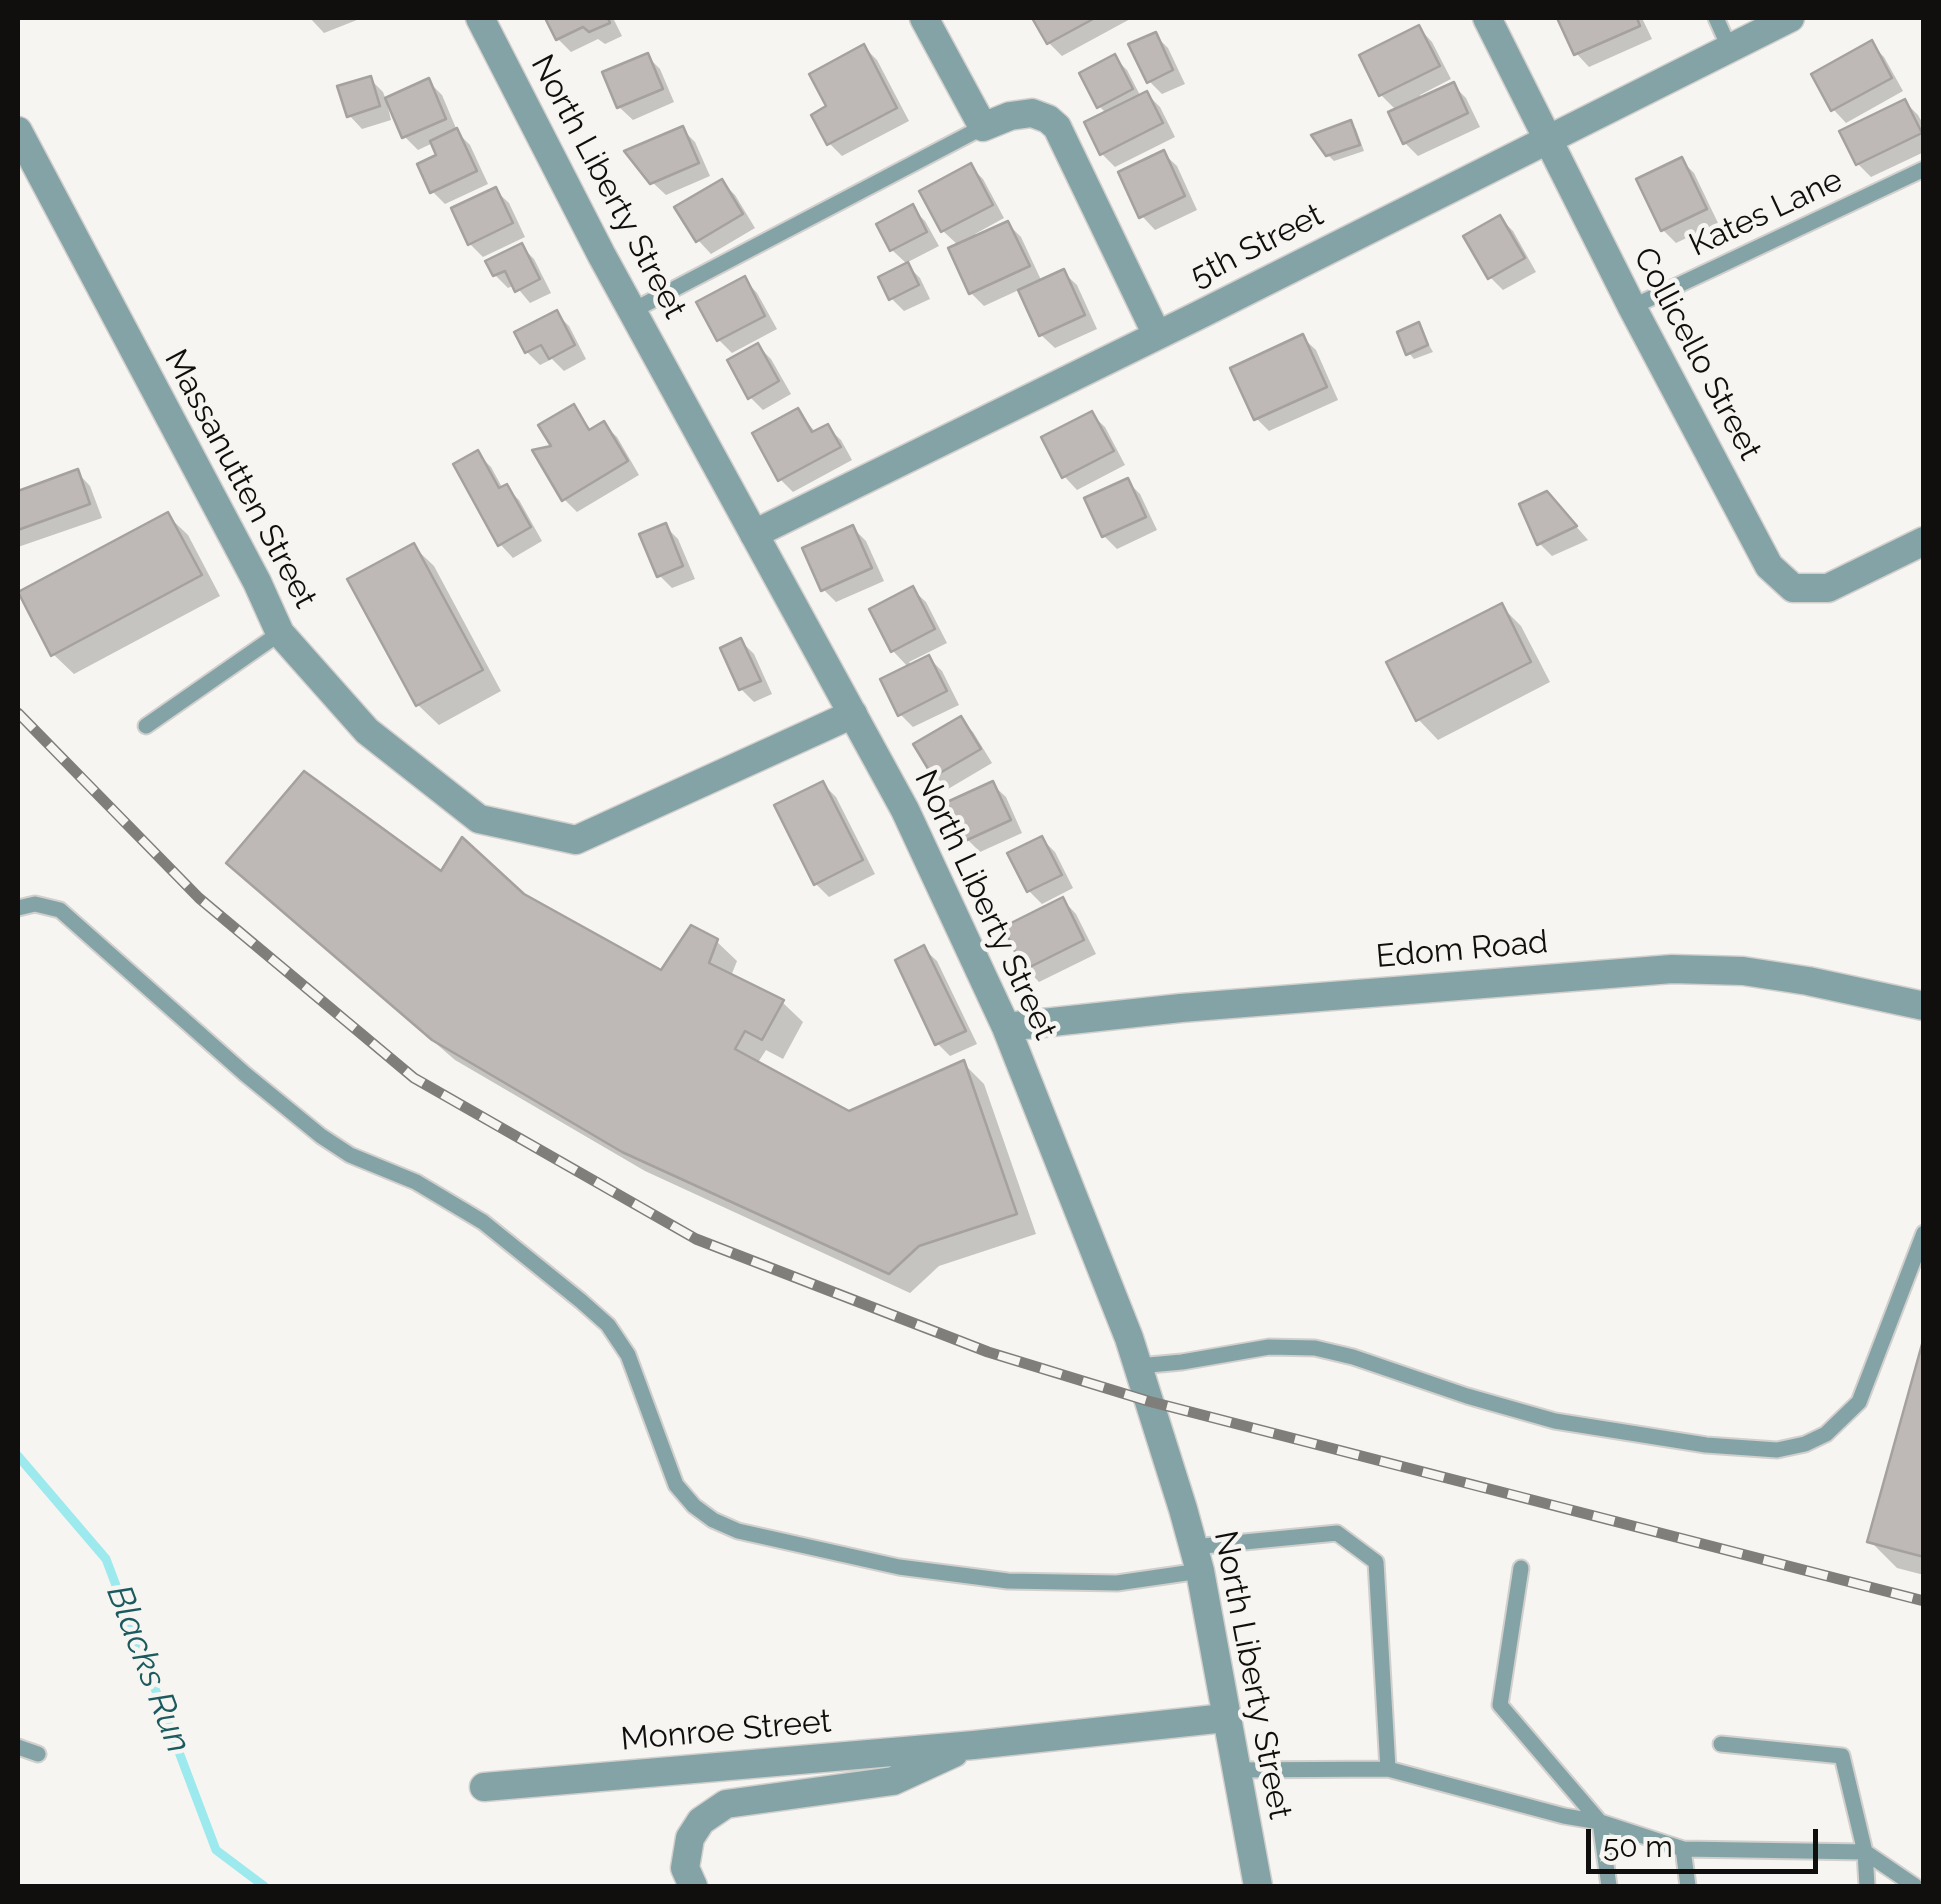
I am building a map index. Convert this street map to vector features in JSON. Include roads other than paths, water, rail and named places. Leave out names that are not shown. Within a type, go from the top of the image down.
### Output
[{"type":"street","name":"North Liberty Street","points":[[480,18],[632,311],[905,810],[1006,1027],[1138,1366],[1196,1559],[1258,1886]]},
{"type":"street","points":[[924,18],[983,126],[1032,113],[1048,118],[1058,128],[1157,335]]},
{"type":"street","name":"Collicello Street","points":[[1487,18],[1632,307],[1769,566],[1793,588],[1828,588],[1924,540]]},
{"type":"street","name":"5th Street","points":[[754,534],[1790,18]]},
{"type":"street","name":"Massanutten Street","points":[[18,132],[257,582],[280,633],[367,731],[479,819],[576,840],[852,714]]},
{"type":"street","name":"Edom Road","points":[[1006,1027],[1181,1008],[1672,969],[1792,978],[1924,1006]]},
{"type":"street","name":"Monroe Street","points":[[484,1787],[974,1745],[1225,1718]]},
{"type":"street","name":"Monroe Street","points":[[693,1886],[686,1868],[690,1838],[701,1821],[726,1804],[893,1780],[974,1745]]},
{"type":"lane","points":[[1716,18],[1730,47]]},
{"type":"lane","points":[[632,311],[983,126]]},
{"type":"lane","name":"Kates Lane","points":[[1632,307],[1924,169]]},
{"type":"lane","points":[[146,726],[280,633]]},
{"type":"lane","points":[[18,908],[35,904],[60,910],[245,1074],[322,1136],[350,1155],[416,1182],[483,1222],[581,1300],[608,1326],[628,1354],[676,1485],[694,1506],[738,1532],[899,1567],[1008,1581],[1117,1583],[1196,1559],[1338,1532],[1376,1562],[1388,1768]]},
{"type":"lane","points":[[1138,1366],[1268,1348],[1315,1348],[1555,1421],[1706,1445],[1777,1450],[1826,1434],[1859,1402],[1870,1382],[1924,1233]]},
{"type":"lane","points":[[1521,1568],[1500,1705],[1600,1822],[1608,1886]]},
{"type":"lane","points":[[1721,1744],[1842,1756],[1866,1852],[1867,1886]]},
{"type":"lane","points":[[18,1747],[38,1754]]},
{"type":"lane","points":[[1236,1770],[1388,1768],[1564,1816],[1600,1822],[1683,1849],[1866,1852],[1915,1886]]},
{"type":"lane","points":[[1683,1849],[1688,1886]]},
{"type":"waterway","name":"Blacks Run","points":[[18,1456],[106,1559],[216,1850],[264,1886]]},
{"type":"railway","points":[[18,713],[199,898],[414,1078],[696,1239],[988,1352],[1148,1401],[1924,1601]]}]
